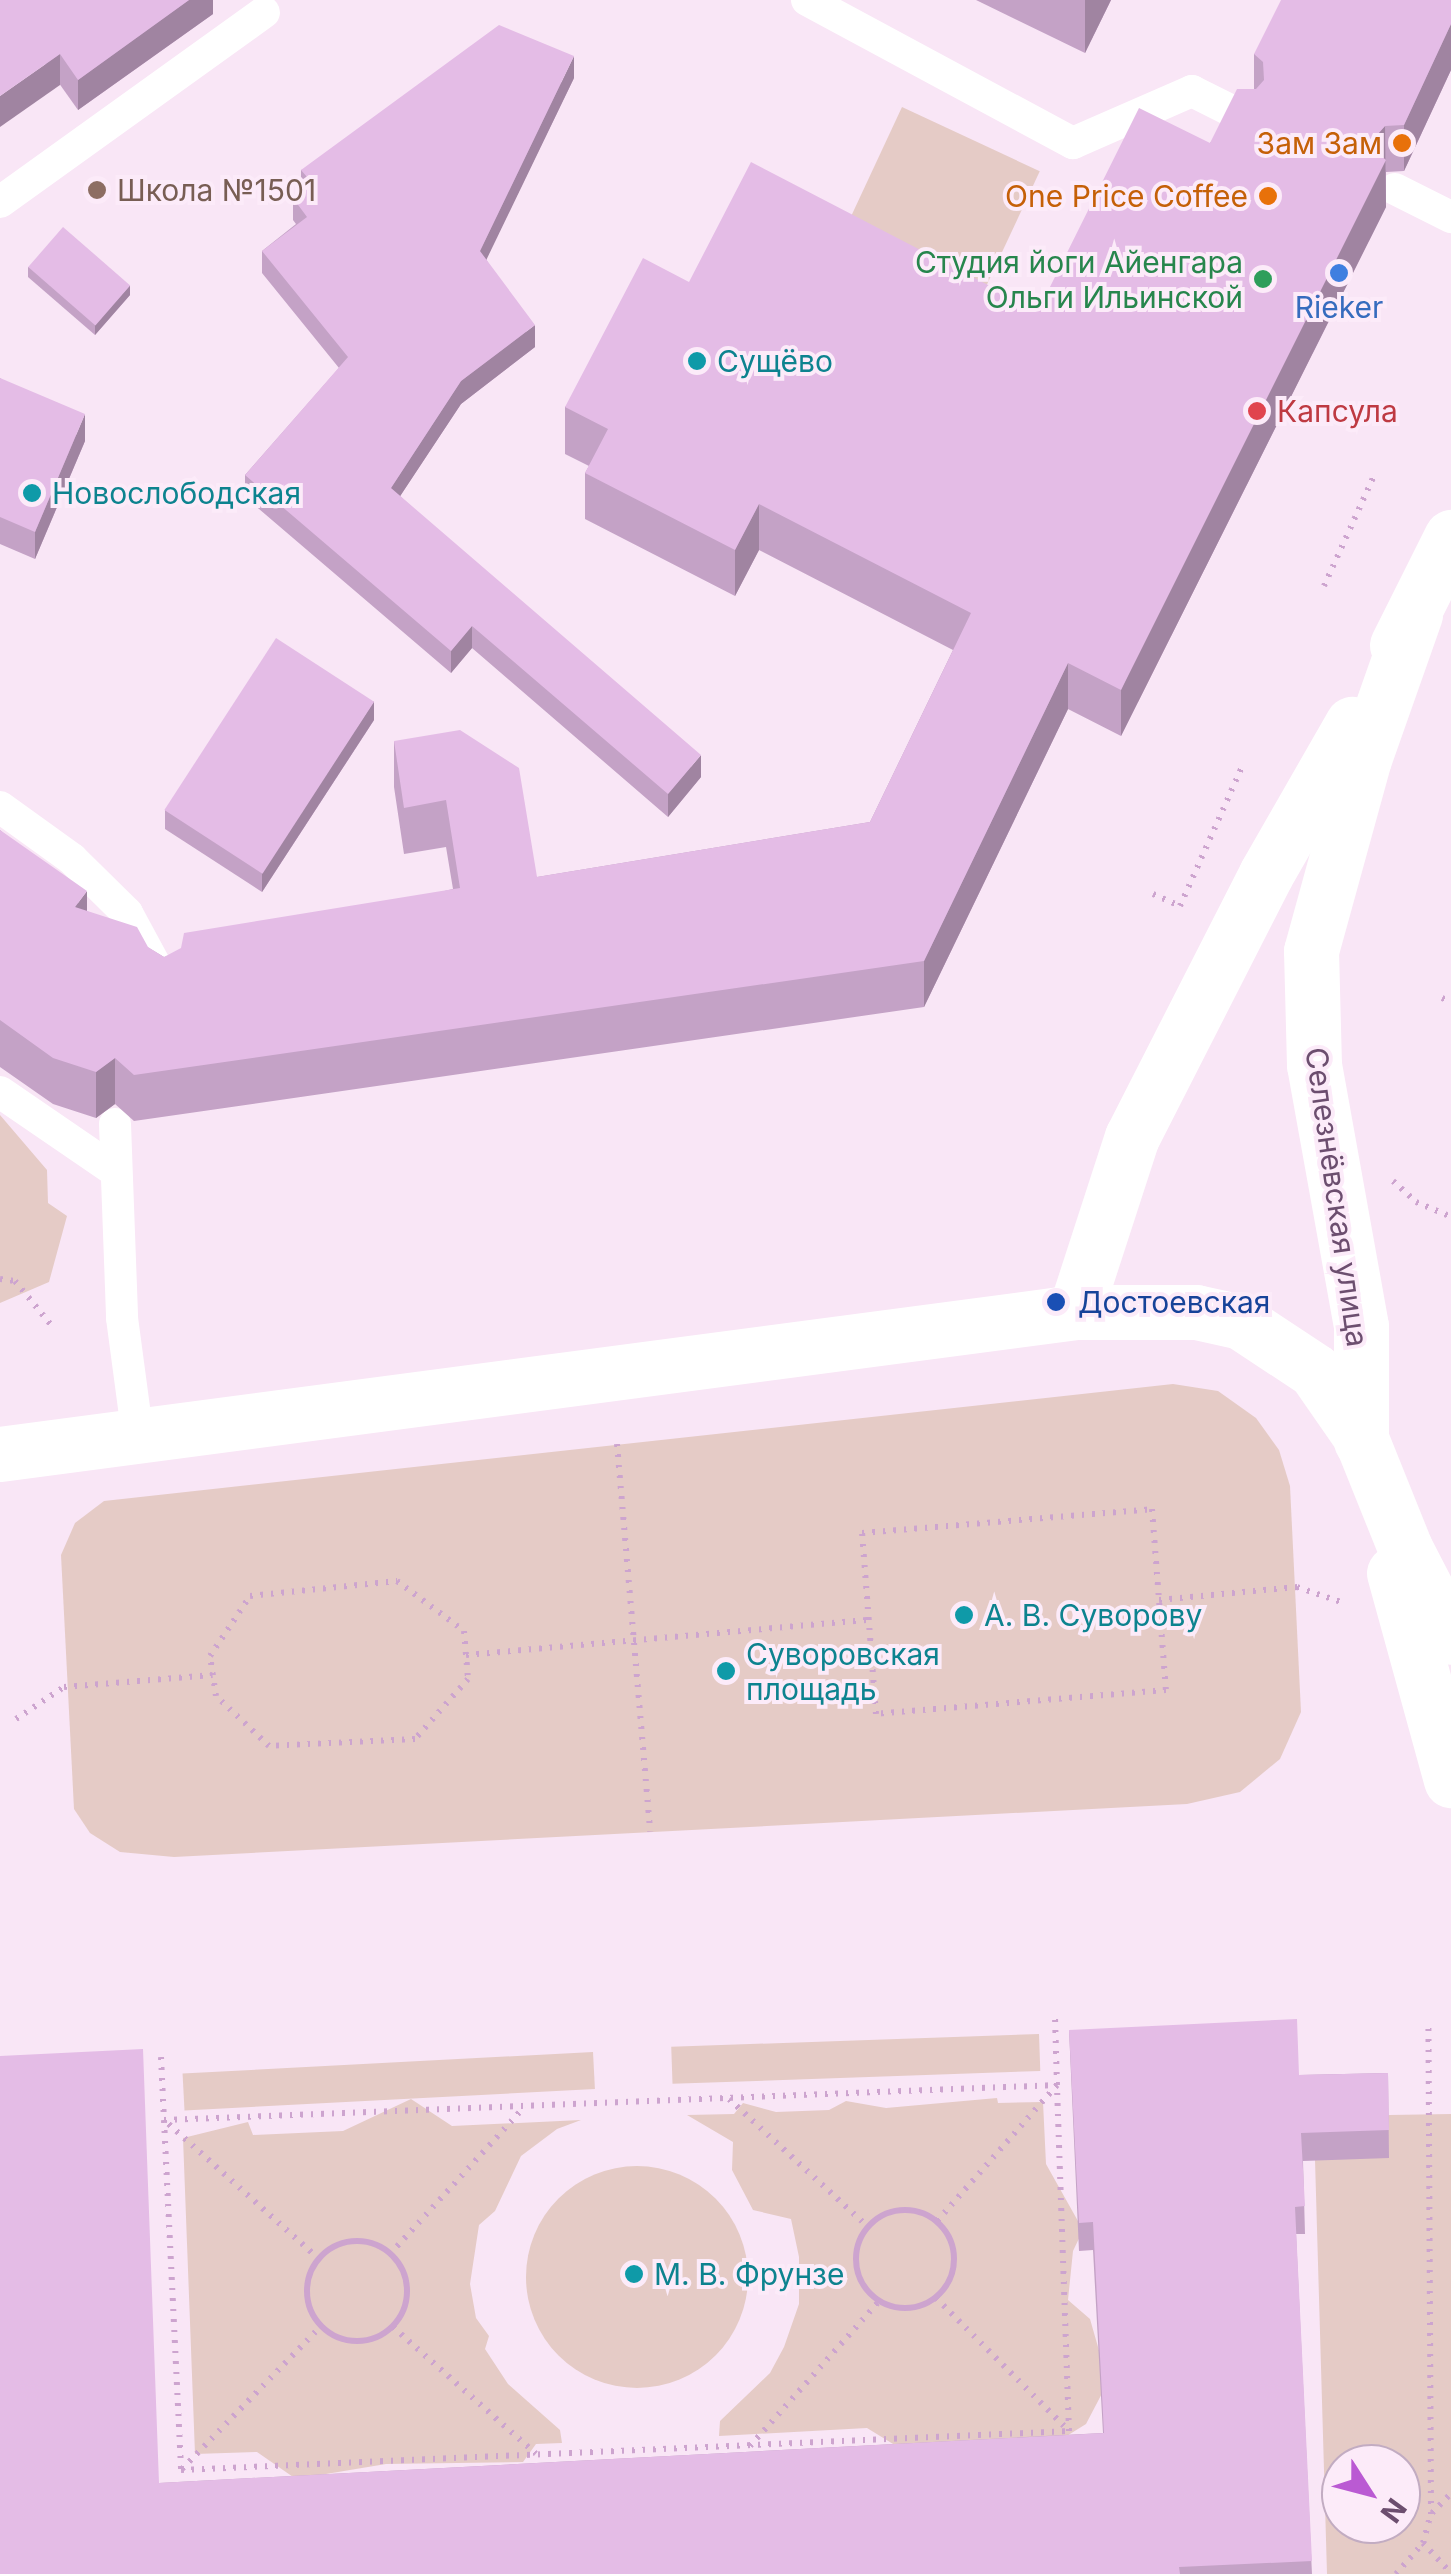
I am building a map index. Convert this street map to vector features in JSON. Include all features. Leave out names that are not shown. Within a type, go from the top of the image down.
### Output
[{"type":"main road","name":"Селезнёвская улица","points":[[1076,1312],[1132,1137],[1266,874],[1414,614],[1451,537]]},
{"type":"main road","name":"Селезнёвская улица","points":[[1360,1436],[1362,1326],[1314,1065],[1310,951],[1364,759],[1414,614]]},
{"type":"main road","points":[[0,1454],[1076,1312],[1196,1312],[1241,1322],[1314,1371],[1360,1436],[1405,1548],[1451,1637]]},
{"type":"main road","points":[[1360,1436],[1435,1740],[1451,1780]]},
{"type":"lane","points":[[807,0],[1073,143],[1192,91],[1246,118]]},
{"type":"lane","points":[[0,202],[264,12]]},
{"type":"lane","points":[[1394,189],[1451,216]]},
{"type":"lane","points":[[0,807],[72,859],[128,913],[165,983]]},
{"type":"lane","points":[[0,1092],[114,1170]]},
{"type":"lane","points":[[115,1124],[114,1170],[138,1438]]},
{"type":"path","points":[[1324,586],[1374,476]]},
{"type":"path","points":[[1153,894],[1180,906],[1242,767]]},
{"type":"path","points":[[1442,998],[1451,1002]]},
{"type":"path","points":[[0,1279],[16,1281],[52,1326]]},
{"type":"path","points":[[618,1444],[650,1832]]},
{"type":"path","points":[[1152,1509],[1159,1600],[1166,1690],[876,1714],[862,1533],[1152,1509]]},
{"type":"path","points":[[397,1581],[464,1630],[468,1680],[415,1738],[270,1746],[216,1696],[212,1674],[210,1656],[250,1596],[397,1581]]},
{"type":"path","points":[[1159,1600],[1297,1587],[1350,1605]]},
{"type":"path","points":[[466,1656],[869,1620]]},
{"type":"path","points":[[16,1719],[64,1687],[212,1674]]},
{"type":"path","points":[[1055,2019],[1069,2431]]},
{"type":"path","points":[[1396,2574],[1423,2543],[1431,2514],[1428,2020]]},
{"type":"path","points":[[161,2057],[181,2470]]},
{"type":"path","points":[[164,2120],[1057,2086]]},
{"type":"path","points":[[937,2221],[1057,2086]]},
{"type":"path","points":[[728,2098],[867,2226]]},
{"type":"path","points":[[390,2254],[525,2106]]},
{"type":"path","points":[[164,2120],[319,2258]]},
{"type":"path","points":[[901,2210],[937,2221],[954,2260],[936,2298],[918,2307],[879,2302],[856,2267],[867,2226],[901,2210]]},
{"type":"path","points":[[362,2241],[390,2254],[408,2290],[393,2327],[380,2337],[348,2341],[321,2326],[307,2292],[319,2258],[362,2241]]},
{"type":"path","points":[[936,2298],[1069,2431]]},
{"type":"path","points":[[750,2446],[879,2302]]},
{"type":"path","points":[[181,2470],[321,2326]]},
{"type":"path","points":[[393,2327],[538,2455]]},
{"type":"path","points":[[181,2470],[1069,2431]]},
{"type":"path","points":[[1431,2514],[1451,2493]]},
{"type":"path","points":[[1423,2543],[1443,2570],[1451,2573]]},
{"type":"shaded area","points":[[902,107],[1040,171],[978,303],[841,238]]},
{"type":"shaded area","points":[[0,1115],[47,1170],[48,1203],[67,1216],[49,1282],[0,1303]]},
{"type":"shaded area","points":[[1173,1384],[1218,1391],[1256,1418],[1279,1450],[1290,1486],[1301,1712],[1280,1759],[1240,1792],[1187,1804],[174,1857],[120,1852],[90,1833],[74,1809],[61,1555],[75,1523],[104,1501]]},
{"type":"shaded area","points":[[1039,2034],[1040,2071],[673,2084],[671,2047]]},
{"type":"shaded area","points":[[593,2052],[595,2089],[184,2110],[183,2074]]},
{"type":"shaded area","points":[[997,2098],[998,2103],[1043,2102],[1046,2164],[1083,2230],[1073,2251],[1068,2300],[1090,2319],[1108,2382],[1086,2424],[1049,2447],[898,2447],[867,2428],[719,2436],[720,2421],[770,2373],[784,2347],[799,2304],[799,2257],[791,2219],[753,2210],[732,2170],[733,2142],[687,2115],[734,2114],[743,2103],[776,2112],[829,2110],[846,2101],[886,2108]]},
{"type":"shaded area","points":[[411,2099],[452,2126],[581,2120],[557,2129],[521,2156],[495,2211],[479,2225],[470,2284],[476,2318],[489,2336],[485,2349],[508,2384],[560,2430],[562,2443],[536,2444],[523,2462],[386,2464],[296,2479],[257,2452],[195,2454],[183,2138],[248,2122],[253,2135],[343,2131]]},
{"type":"shaded area","points":[[1451,2114],[1451,2574],[1327,2574],[1326,2544],[1421,2544],[1421,2444],[1323,2444],[1315,2160],[1389,2115]]},
{"type":"shaded area","points":[[637,2166],[679,2175],[715,2199],[739,2235],[748,2277],[739,2319],[715,2355],[679,2379],[637,2388],[595,2379],[559,2355],[535,2319],[526,2277],[535,2235],[559,2199],[595,2175]]},
{"type":"building","points":[[0,0],[189,0],[78,80],[60,54],[0,96]]},
{"type":"building","points":[[1281,0],[1451,0],[1451,24],[1404,125],[1385,126],[1377,135],[1378,153],[1386,160],[1121,690],[1068,663],[924,961],[134,1075],[115,1058],[96,1072],[53,1058],[0,1020],[0,830],[87,891],[75,907],[137,927],[148,947],[164,957],[181,948],[184,933],[460,888],[446,800],[404,808],[394,741],[460,730],[519,768],[537,877],[870,822],[971,613],[759,504],[735,550],[585,473],[608,429],[565,407],[643,258],[689,282],[751,162],[1038,311],[1139,108],[1210,143],[1237,89],[1256,89],[1264,80],[1263,62],[1254,54]]},
{"type":"building","points":[[499,25],[574,56],[480,251],[535,325],[461,381],[391,488],[701,755],[668,794],[472,626],[451,651],[245,475],[348,357],[262,251],[307,217],[293,198],[313,184],[301,170]]},
{"type":"building","points":[[63,227],[130,285],[95,325],[28,267]]},
{"type":"building","name":"Новослободская","points":[[0,378],[85,414],[35,532],[0,517]]},
{"type":"building","points":[[276,638],[374,702],[262,874],[164,810]]},
{"type":"building","points":[[1297,2019],[1299,2075],[1388,2073],[1389,2130],[1301,2133],[1305,2206],[1295,2207],[1312,2561],[1179,2567],[1180,2574],[0,2574],[0,2056],[143,2049],[159,2483],[1104,2433],[1093,2222],[1079,2223],[1069,2030]]},
{"type":"place","name":"Зам Зам","points":[[1402,143]]},
{"type":"place","name":"Школа №1501","points":[[97,190]]},
{"type":"place","name":"One Price Coffee","points":[[1268,196]]},
{"type":"place","name":"Rieker","points":[[1339,273]]},
{"type":"place","name":"Студия йоги Айенгара Ольги Ильинской","points":[[1263,279]]},
{"type":"place","name":"Сущёво","points":[[697,361]]},
{"type":"place","name":"Капсула","points":[[1257,411]]},
{"type":"place","name":"Новослободская","points":[[32,493]]},
{"type":"place","name":"Достоевская","points":[[1056,1302]]},
{"type":"place","name":"А. В. Суворову","points":[[964,1615]]},
{"type":"place","name":"Суворовская площадь","points":[[726,1671]]},
{"type":"place","name":"М. В. Фрунзе","points":[[634,2274]]}]
